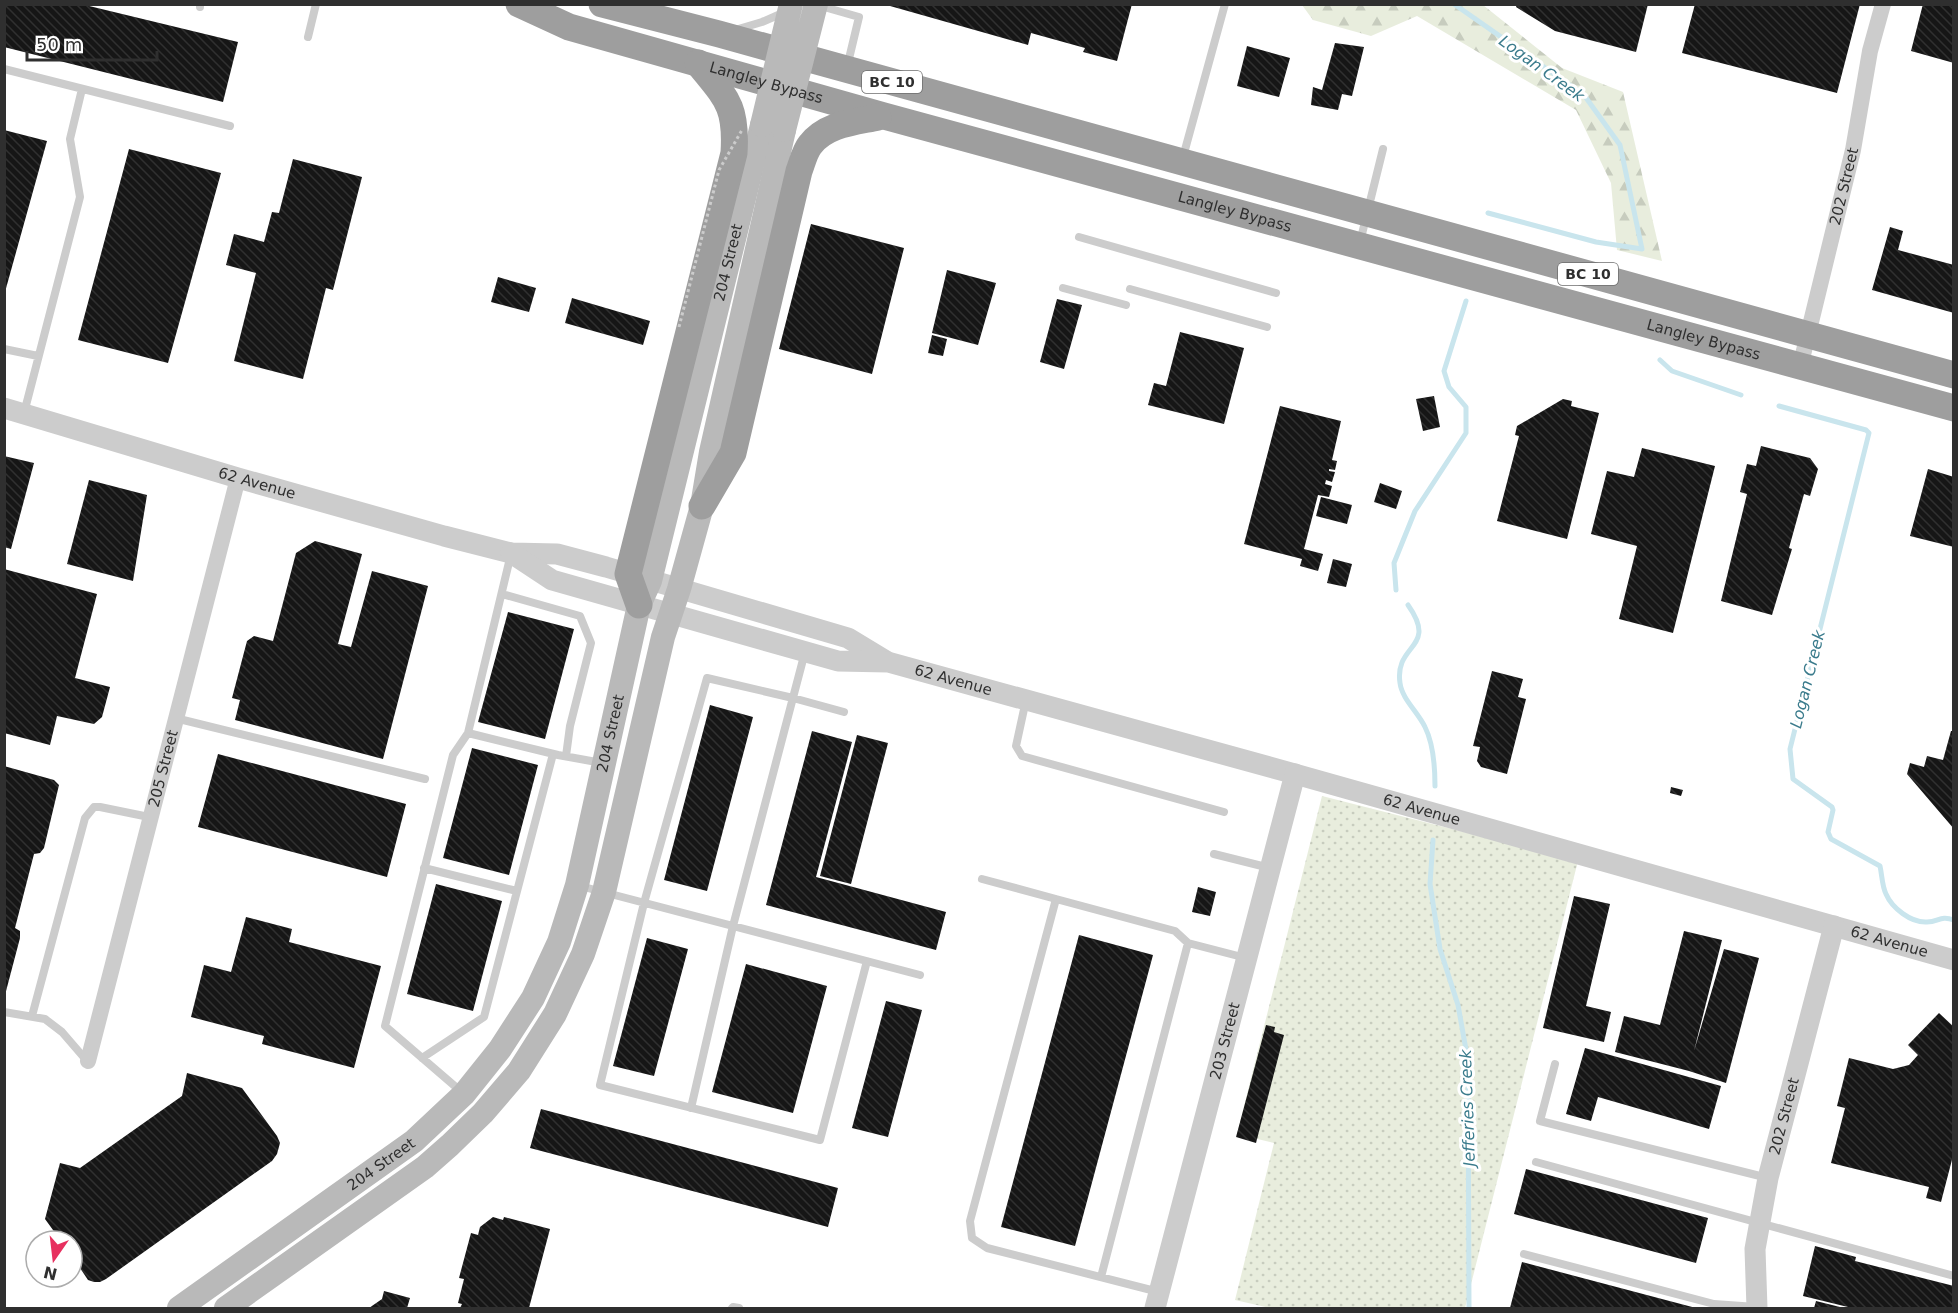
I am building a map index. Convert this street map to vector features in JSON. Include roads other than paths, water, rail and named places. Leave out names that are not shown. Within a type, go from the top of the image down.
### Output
[{"type":"highway","name":"Langley Bypass","points":[[519,4],[569,27],[884,116],[1949,408]]},
{"type":"highway","name":"BC 10","points":[[602,4],[719,34],[1953,375]]},
{"type":"highway","points":[[639,605],[639,577],[734,153],[733,114],[727,99],[698,63]]},
{"type":"highway","points":[[702,506],[733,453],[799,171],[809,146],[822,134],[842,124],[884,116]]},
{"type":"main road","name":"204 Street","points":[[639,577],[763,128],[791,4]]},
{"type":"main road","name":"204 Street","points":[[179,1308],[414,1141],[519,1071],[555,1014],[584,954],[604,892],[663,637],[702,506],[763,128],[815,4]]},
{"type":"main road","name":"204 Street","points":[[226,1308],[425,1167],[474,1103],[500,1049],[533,998],[559,942],[577,885],[639,605]]},
{"type":"street","name":"202 Street","points":[[1800,367],[1853,150],[1870,51],[1883,4]]},
{"type":"street","name":"62 Avenue","points":[[14,410],[238,478],[512,553],[557,554],[639,577],[848,638],[888,662]]},
{"type":"street","name":"205 Street","points":[[88,1061],[238,478]]},
{"type":"street","name":"62 Avenue","points":[[512,553],[552,580],[671,615],[838,661],[888,662],[1295,774],[1953,960]]},
{"type":"street","name":"203 Street","points":[[1157,1300],[1295,774]]},
{"type":"street","name":"202 Street","points":[[1757,1308],[1755,1249],[1768,1179],[1834,926]]},
{"type":"lane","points":[[308,37],[316,4]]},
{"type":"lane","points":[[719,34],[762,22],[801,4]]},
{"type":"lane","points":[[815,4],[860,17],[846,70]]},
{"type":"lane","points":[[1182,162],[1225,4]]},
{"type":"lane","points":[[4,69],[230,126]]},
{"type":"lane","points":[[14,410],[38,356],[80,197],[70,139],[82,89]]},
{"type":"lane","points":[[1359,246],[1383,149]]},
{"type":"lane","points":[[1078,237],[1276,293]]},
{"type":"lane","points":[[1063,288],[1126,305]]},
{"type":"lane","points":[[1130,289],[1267,327]]},
{"type":"lane","points":[[4,349],[38,356]]},
{"type":"lane","points":[[474,1103],[386,1026],[453,755],[468,733],[512,553]]},
{"type":"lane","points":[[502,594],[580,616],[591,643],[570,726],[566,756]]},
{"type":"lane","points":[[691,1108],[733,926],[806,652]]},
{"type":"lane","points":[[844,712],[707,678],[644,903],[600,1085],[820,1140],[867,961]]},
{"type":"lane","points":[[1026,700],[1016,746],[1022,756],[1224,812]]},
{"type":"lane","points":[[175,718],[425,779]]},
{"type":"lane","points":[[468,733],[605,764]]},
{"type":"lane","points":[[422,1058],[484,1017],[553,754]]},
{"type":"lane","points":[[32,1016],[85,818],[94,807],[149,817]]},
{"type":"lane","points":[[1214,854],[1271,868]]},
{"type":"lane","points":[[424,868],[517,891]]},
{"type":"lane","points":[[982,879],[1175,931],[1188,943],[1247,958]]},
{"type":"lane","points":[[577,885],[920,975]]},
{"type":"lane","points":[[1056,899],[970,1221],[972,1238],[987,1248],[1101,1278],[1157,1300]]},
{"type":"lane","points":[[1101,1278],[1188,943]]},
{"type":"lane","points":[[4,1012],[45,1018],[62,1032],[88,1061]]},
{"type":"lane","points":[[1555,1064],[1540,1121],[1768,1179]]},
{"type":"lane","points":[[1536,1162],[1953,1276]]},
{"type":"lane","points":[[1524,1254],[1714,1304],[1757,1308]]},
{"type":"lane","points":[[732,1308],[739,1308]]},
{"type":"waterway","name":"Logan Creek","points":[[1454,4],[1584,95],[1620,145],[1642,249],[1596,242],[1488,213]]},
{"type":"waterway","name":"Jefferies Creek","points":[[1396,590],[1394,563],[1415,511],[1466,433],[1466,407],[1449,387],[1444,371],[1466,301]]},
{"type":"waterway","name":"Logan Creek","points":[[1660,360],[1672,371],[1741,395]]},
{"type":"waterway","name":"Logan Creek","points":[[1779,406],[1866,430],[1869,433],[1790,749],[1793,779],[1832,807],[1828,832],[1831,839],[1880,866],[1885,891],[1897,909],[1921,922],[1931,922],[1942,918],[1954,920]]},
{"type":"waterway","name":"Jefferies Creek","points":[[1408,605],[1419,630],[1418,638],[1403,660],[1400,683],[1404,695],[1428,733],[1435,771],[1435,786]]},
{"type":"waterway","name":"Jefferies Creek","points":[[1433,840],[1430,884],[1440,949],[1458,1005],[1468,1061],[1469,1308]]}]
